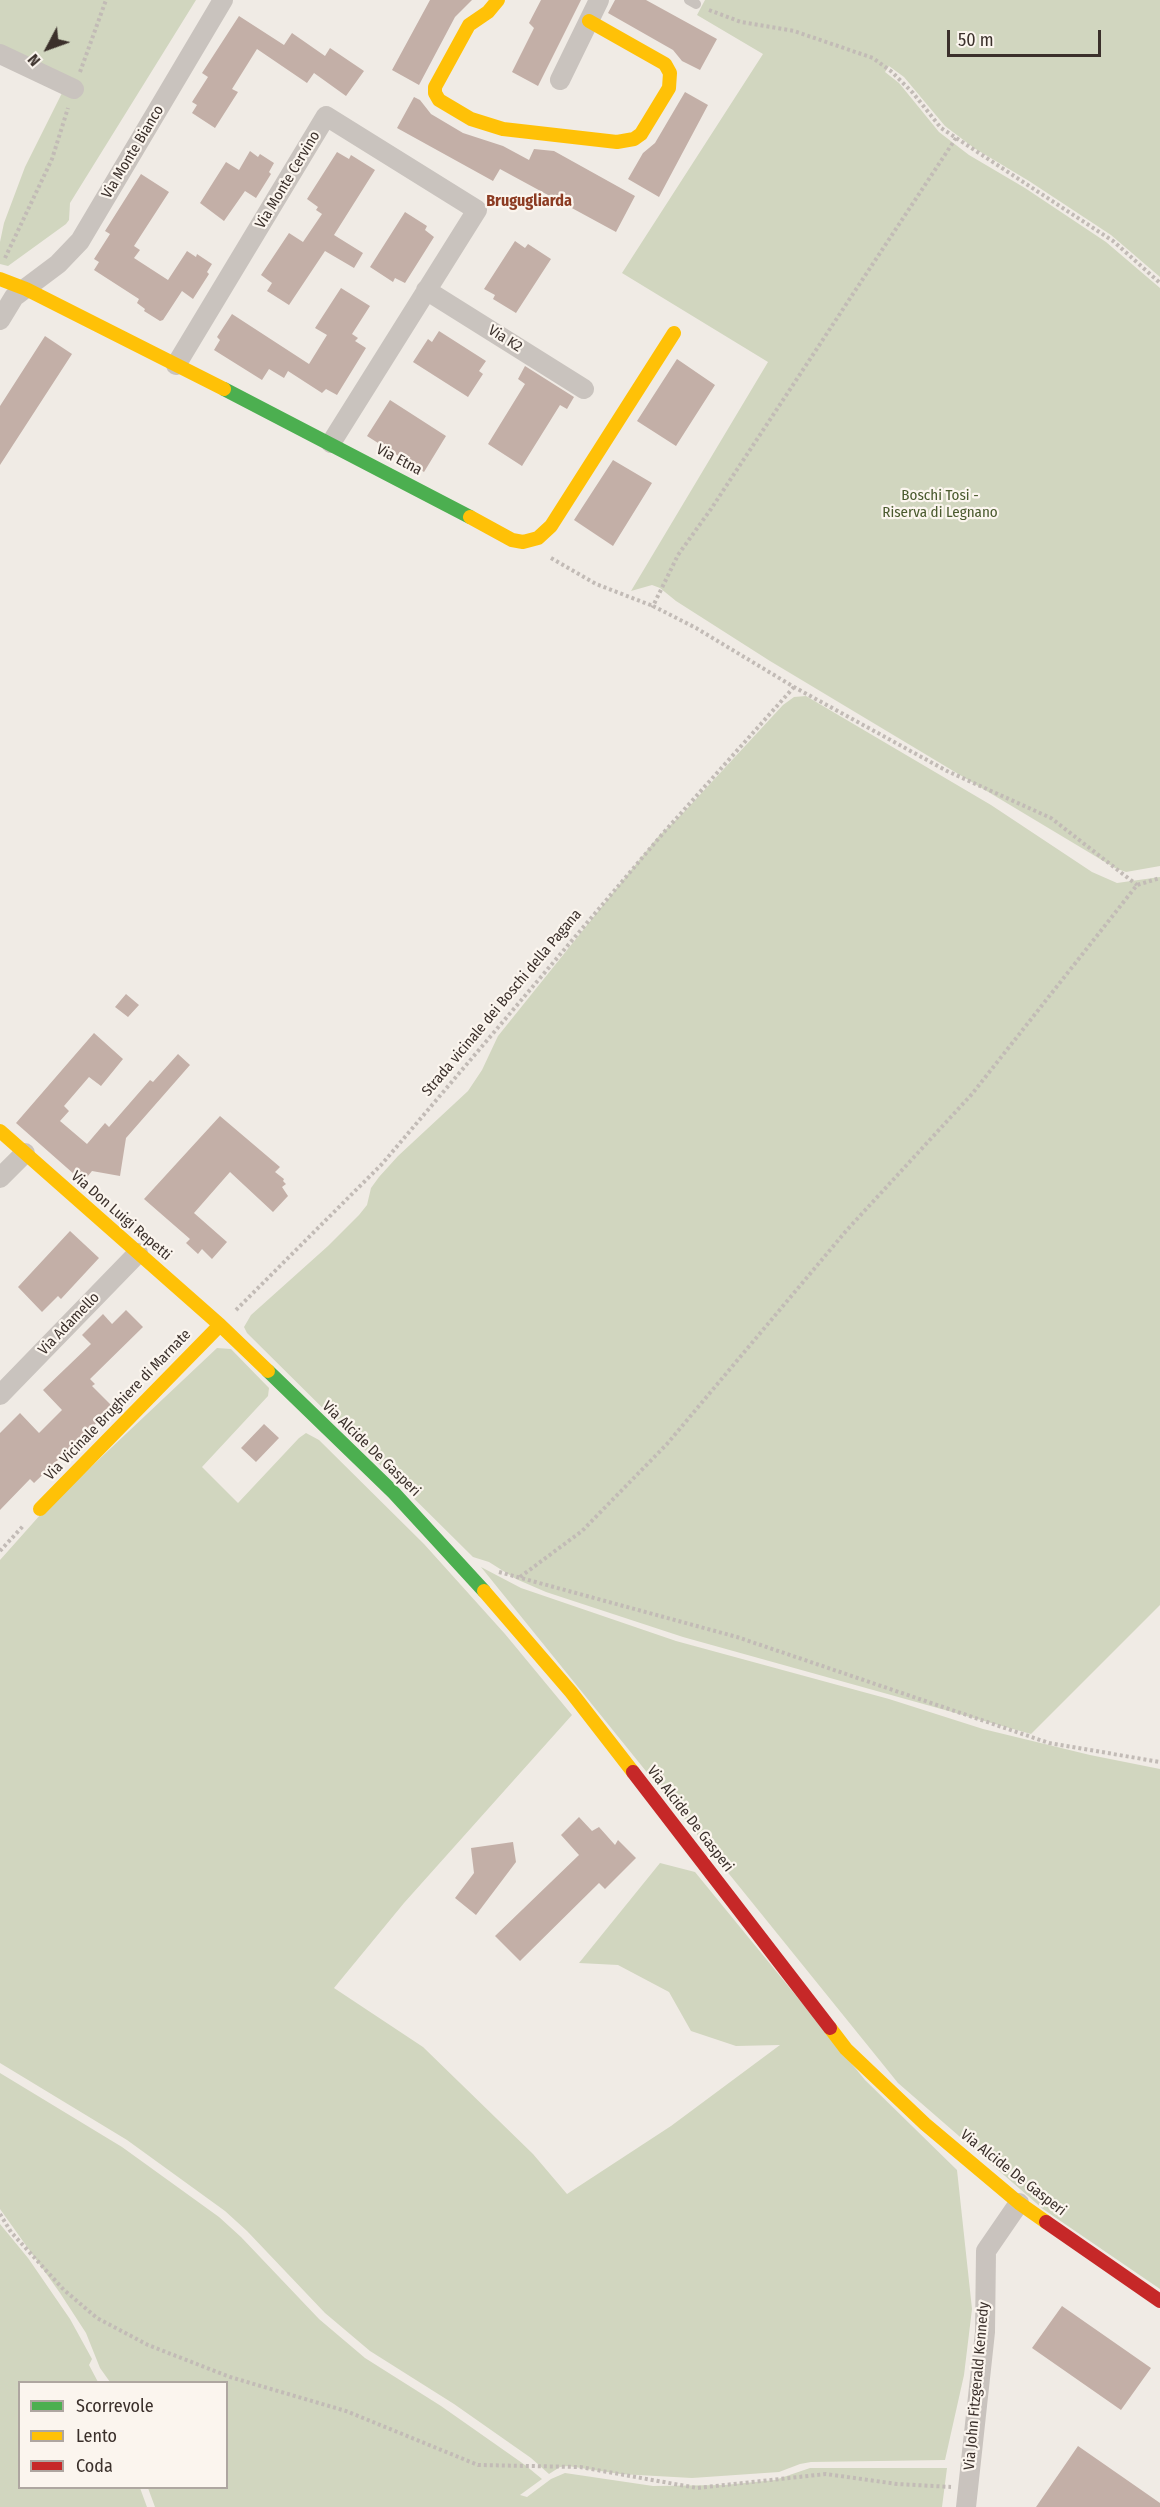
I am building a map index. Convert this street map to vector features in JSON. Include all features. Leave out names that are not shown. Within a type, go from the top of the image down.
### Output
[{"type":"street","name":"Via Monte Bianco","points":[[0,320],[14,297],[58,264],[80,241],[223,0]]},
{"type":"street","points":[[498,0],[488,12],[469,25],[435,87],[439,100],[471,119],[503,129],[617,142],[634,139],[641,134],[669,88],[670,73],[665,63],[589,21]]},
{"type":"street","points":[[560,80],[599,0]]},
{"type":"street","points":[[0,54],[74,89]]},
{"type":"street","name":"Via Monte Cervino","points":[[176,365],[326,116],[477,210],[426,290]]},
{"type":"street","name":"Via Etna","points":[[0,279],[26,289],[331,443],[512,540],[523,542]]},
{"type":"street","points":[[331,443],[426,290]]},
{"type":"street","name":"Via K2","points":[[426,290],[584,389]]},
{"type":"street","points":[[523,542],[538,538],[551,526],[674,333]]},
{"type":"street","name":"Via Don Luigi Repetti","points":[[0,1131],[220,1325]]},
{"type":"street","points":[[0,1178],[25,1154]]},
{"type":"street","name":"Via Adamello","points":[[0,1395],[138,1253]]},
{"type":"street","name":"Via Vicinale Brughiere di Marnate","points":[[40,1509],[139,1405],[220,1325]]},
{"type":"street","name":"Via Alcide De Gasperi","points":[[220,1325],[394,1493],[460,1563],[571,1692],[846,2049],[925,2124],[1019,2203],[1160,2301]]},
{"type":"street","name":"Via John Fitzgerald Kennedy","points":[[966,2498],[985,2332],[986,2252],[1019,2203]]},
{"type":"path","points":[[2,264],[52,159],[106,0]]},
{"type":"path","points":[[692,2],[741,22],[794,31],[873,58],[892,72],[913,93],[941,128],[1113,241],[1160,283]]},
{"type":"path","points":[[653,606],[678,555],[711,509],[956,138]]},
{"type":"path","points":[[523,542],[596,584],[653,606],[711,637],[795,687],[947,771],[1051,818],[1137,885]]},
{"type":"path","name":"Strada vicinale dei Boschi della Pagana","points":[[220,1325],[381,1164],[665,831],[795,687]]},
{"type":"path","points":[[1160,878],[1137,885],[972,1094],[846,1231],[667,1444],[582,1532],[520,1577],[737,1637],[1049,1743],[1160,1762]]},
{"type":"path","points":[[0,1551],[40,1509]]},
{"type":"path","points":[[0,2214],[11,2232],[64,2290],[97,2318],[148,2345],[230,2378],[346,2411],[478,2465],[580,2467],[697,2488],[826,2474],[897,2484],[966,2498]]},
{"type":"green space","points":[[0,0],[196,0],[70,203],[69,220],[8,266],[0,264],[0,242],[4,223],[25,167],[64,89],[0,58]]},
{"type":"green space","name":"Boschi Tosi - Riserva di Legnano","points":[[705,0],[1160,0],[1160,277],[1111,235],[974,148],[945,126],[904,77],[889,66],[885,72],[899,83],[939,132],[969,155],[1025,188],[1106,242],[1160,288],[1160,866],[1126,872],[1115,868],[770,661],[676,601],[660,588],[652,585],[631,591],[768,362],[622,273],[763,54],[697,15]]},
{"type":"green space","points":[[806,696],[991,805],[1092,872],[1117,883],[1160,877],[1160,1605],[1031,1734],[683,1637],[546,1592],[516,1579],[489,1562],[473,1557],[247,1333],[244,1327],[251,1315],[359,1215],[367,1205],[371,1188],[379,1177],[398,1156],[468,1091],[482,1070],[498,1036],[657,838],[783,705],[794,697]]},
{"type":"green space","points":[[217,1348],[231,1349],[269,1388],[268,1396],[202,1467],[238,1503],[299,1438],[306,1433],[319,1440],[424,1544],[505,1634],[572,1715],[404,1903],[334,1988],[423,2047],[533,2154],[567,2194],[671,2126],[780,2045],[736,2046],[691,2031],[669,1992],[618,1965],[579,1963],[660,1863],[695,1872],[865,2080],[957,2170],[972,2309],[964,2375],[945,2460],[811,2462],[779,2472],[692,2478],[620,2474],[568,2466],[560,2467],[549,2474],[531,2458],[454,2404],[370,2351],[325,2313],[225,2211],[127,2140],[0,2063],[0,1560],[41,1514]]},
{"type":"green space","points":[[481,1567],[521,1588],[676,1641],[889,1699],[983,1729],[1160,1769],[1160,2289],[1043,2209],[898,2083]]},
{"type":"green space","points":[[0,2073],[122,2147],[219,2217],[319,2319],[365,2358],[441,2406],[542,2479],[520,2495],[527,2497],[551,2479],[565,2473],[653,2486],[725,2485],[775,2480],[810,2468],[947,2468],[942,2507],[155,2507],[148,2489],[228,2489],[228,2381],[109,2381],[100,2368],[86,2333],[0,2209]]},
{"type":"green space","points":[[0,2224],[28,2258],[70,2319],[92,2359],[89,2365],[97,2381],[18,2381],[18,2489],[140,2489],[147,2507],[0,2507]]},
{"type":"building","points":[[430,0],[472,0],[455,17],[419,85],[392,70]]},
{"type":"building","points":[[541,0],[581,0],[538,86],[512,72],[534,28],[529,23]]},
{"type":"building","points":[[615,0],[646,0],[717,39],[700,70],[682,61],[673,50],[608,13]]},
{"type":"building","points":[[239,16],[284,45],[292,33],[325,56],[330,48],[364,71],[346,96],[314,73],[307,83],[257,49],[232,89],[238,92],[215,128],[192,113],[197,105],[192,102],[208,77],[202,73]]},
{"type":"building","points":[[685,92],[708,105],[659,197],[628,179],[643,153],[655,143]]},
{"type":"building","points":[[414,97],[420,100],[431,114],[463,133],[503,146],[529,160],[534,149],[554,151],[635,196],[616,232],[500,169],[493,181],[397,128]]},
{"type":"building","points":[[250,151],[274,163],[269,172],[271,174],[256,198],[245,191],[224,221],[200,203],[226,162],[239,170]]},
{"type":"building","points":[[337,152],[349,159],[351,155],[375,170],[334,235],[363,253],[354,268],[325,251],[289,305],[267,291],[272,283],[261,275],[289,233],[303,242],[322,214],[316,210],[318,207],[307,199]]},
{"type":"building","points":[[141,174],[169,192],[134,246],[140,250],[134,258],[168,280],[187,251],[196,257],[197,254],[212,264],[207,272],[209,274],[193,299],[182,291],[163,320],[160,321],[144,311],[145,309],[137,303],[139,299],[94,270],[99,262],[94,259],[110,234],[105,231]]},
{"type":"building","points":[[405,212],[427,226],[425,230],[434,237],[405,283],[395,278],[393,282],[370,267]]},
{"type":"building","points":[[515,241],[525,248],[528,244],[551,259],[516,313],[493,299],[495,295],[484,289]]},
{"type":"building","points":[[341,288],[370,306],[352,334],[358,338],[355,341],[366,348],[337,395],[326,389],[322,393],[288,371],[284,378],[269,369],[262,380],[214,350],[220,340],[217,337],[232,314],[309,364],[327,335],[315,328]]},
{"type":"building","points":[[439,331],[486,361],[479,371],[483,374],[468,397],[413,362],[428,339],[432,342]]},
{"type":"building","points":[[45,336],[72,354],[0,465],[0,406]]},
{"type":"building","points":[[677,359],[715,385],[676,446],[637,421]]},
{"type":"building","points":[[525,366],[574,397],[567,409],[560,405],[522,466],[488,444],[525,384],[518,379]]},
{"type":"building","points":[[390,400],[446,436],[424,472],[367,436]]},
{"type":"building","points":[[613,460],[652,483],[613,546],[574,520]]},
{"type":"building","points":[[126,994],[139,1005],[128,1017],[115,1007]]},
{"type":"building","points":[[94,1033],[123,1059],[101,1086],[89,1077],[64,1106],[69,1111],[60,1121],[87,1144],[105,1123],[109,1127],[150,1080],[153,1082],[178,1054],[190,1065],[126,1138],[120,1176],[92,1171],[83,1182],[16,1123]]},
{"type":"building","points":[[220,1116],[280,1167],[275,1172],[284,1179],[286,1184],[282,1187],[288,1196],[273,1212],[230,1172],[194,1213],[227,1242],[212,1259],[202,1249],[198,1254],[186,1243],[190,1239],[144,1199]]},
{"type":"building","points":[[70,1231],[99,1258],[61,1299],[58,1296],[42,1312],[18,1287]]},
{"type":"building","points":[[126,1310],[143,1327],[90,1379],[95,1384],[92,1386],[113,1407],[34,1483],[30,1479],[0,1510],[0,1433],[20,1413],[39,1433],[62,1410],[43,1390],[91,1344],[82,1335],[103,1314],[112,1324]]},
{"type":"building","points":[[264,1424],[279,1438],[256,1462],[241,1448]]},
{"type":"building","points":[[579,1817],[592,1831],[599,1827],[615,1845],[618,1840],[636,1858],[605,1889],[599,1883],[520,1961],[495,1936],[579,1855],[561,1835]]},
{"type":"building","points":[[513,1842],[516,1862],[476,1915],[455,1898],[474,1873],[471,1848]]},
{"type":"building","points":[[1062,2306],[1151,2368],[1121,2410],[1032,2348]]},
{"type":"building","points":[[1078,2446],[1160,2503],[1160,2507],[1036,2507]]},
{"type":"traffic: fast","points":[[224,389],[470,517]]},
{"type":"traffic: fast","points":[[268,1371],[394,1493],[484,1591]]},
{"type":"traffic: slow","points":[[498,0],[488,12],[469,25],[435,87],[439,100],[471,119],[503,129],[617,142],[634,139],[641,134],[669,88],[670,73],[665,64],[589,21]]},
{"type":"traffic: slow","points":[[0,279],[26,289],[224,389]]},
{"type":"traffic: slow","points":[[470,517],[512,540],[523,542],[538,538],[551,526],[674,333]]},
{"type":"traffic: slow","points":[[0,1131],[220,1325],[268,1371]]},
{"type":"traffic: slow","points":[[40,1509],[220,1325]]},
{"type":"traffic: slow","points":[[484,1591],[571,1692],[633,1772]]},
{"type":"traffic: slow","points":[[830,2028],[846,2049],[925,2124],[1019,2203],[1046,2222]]},
{"type":"traffic: jam","points":[[633,1772],[830,2028]]},
{"type":"traffic: jam","points":[[1046,2222],[1160,2301]]},
{"type":"district","name":"Brugugliarda","points":[[529,202]]}]
